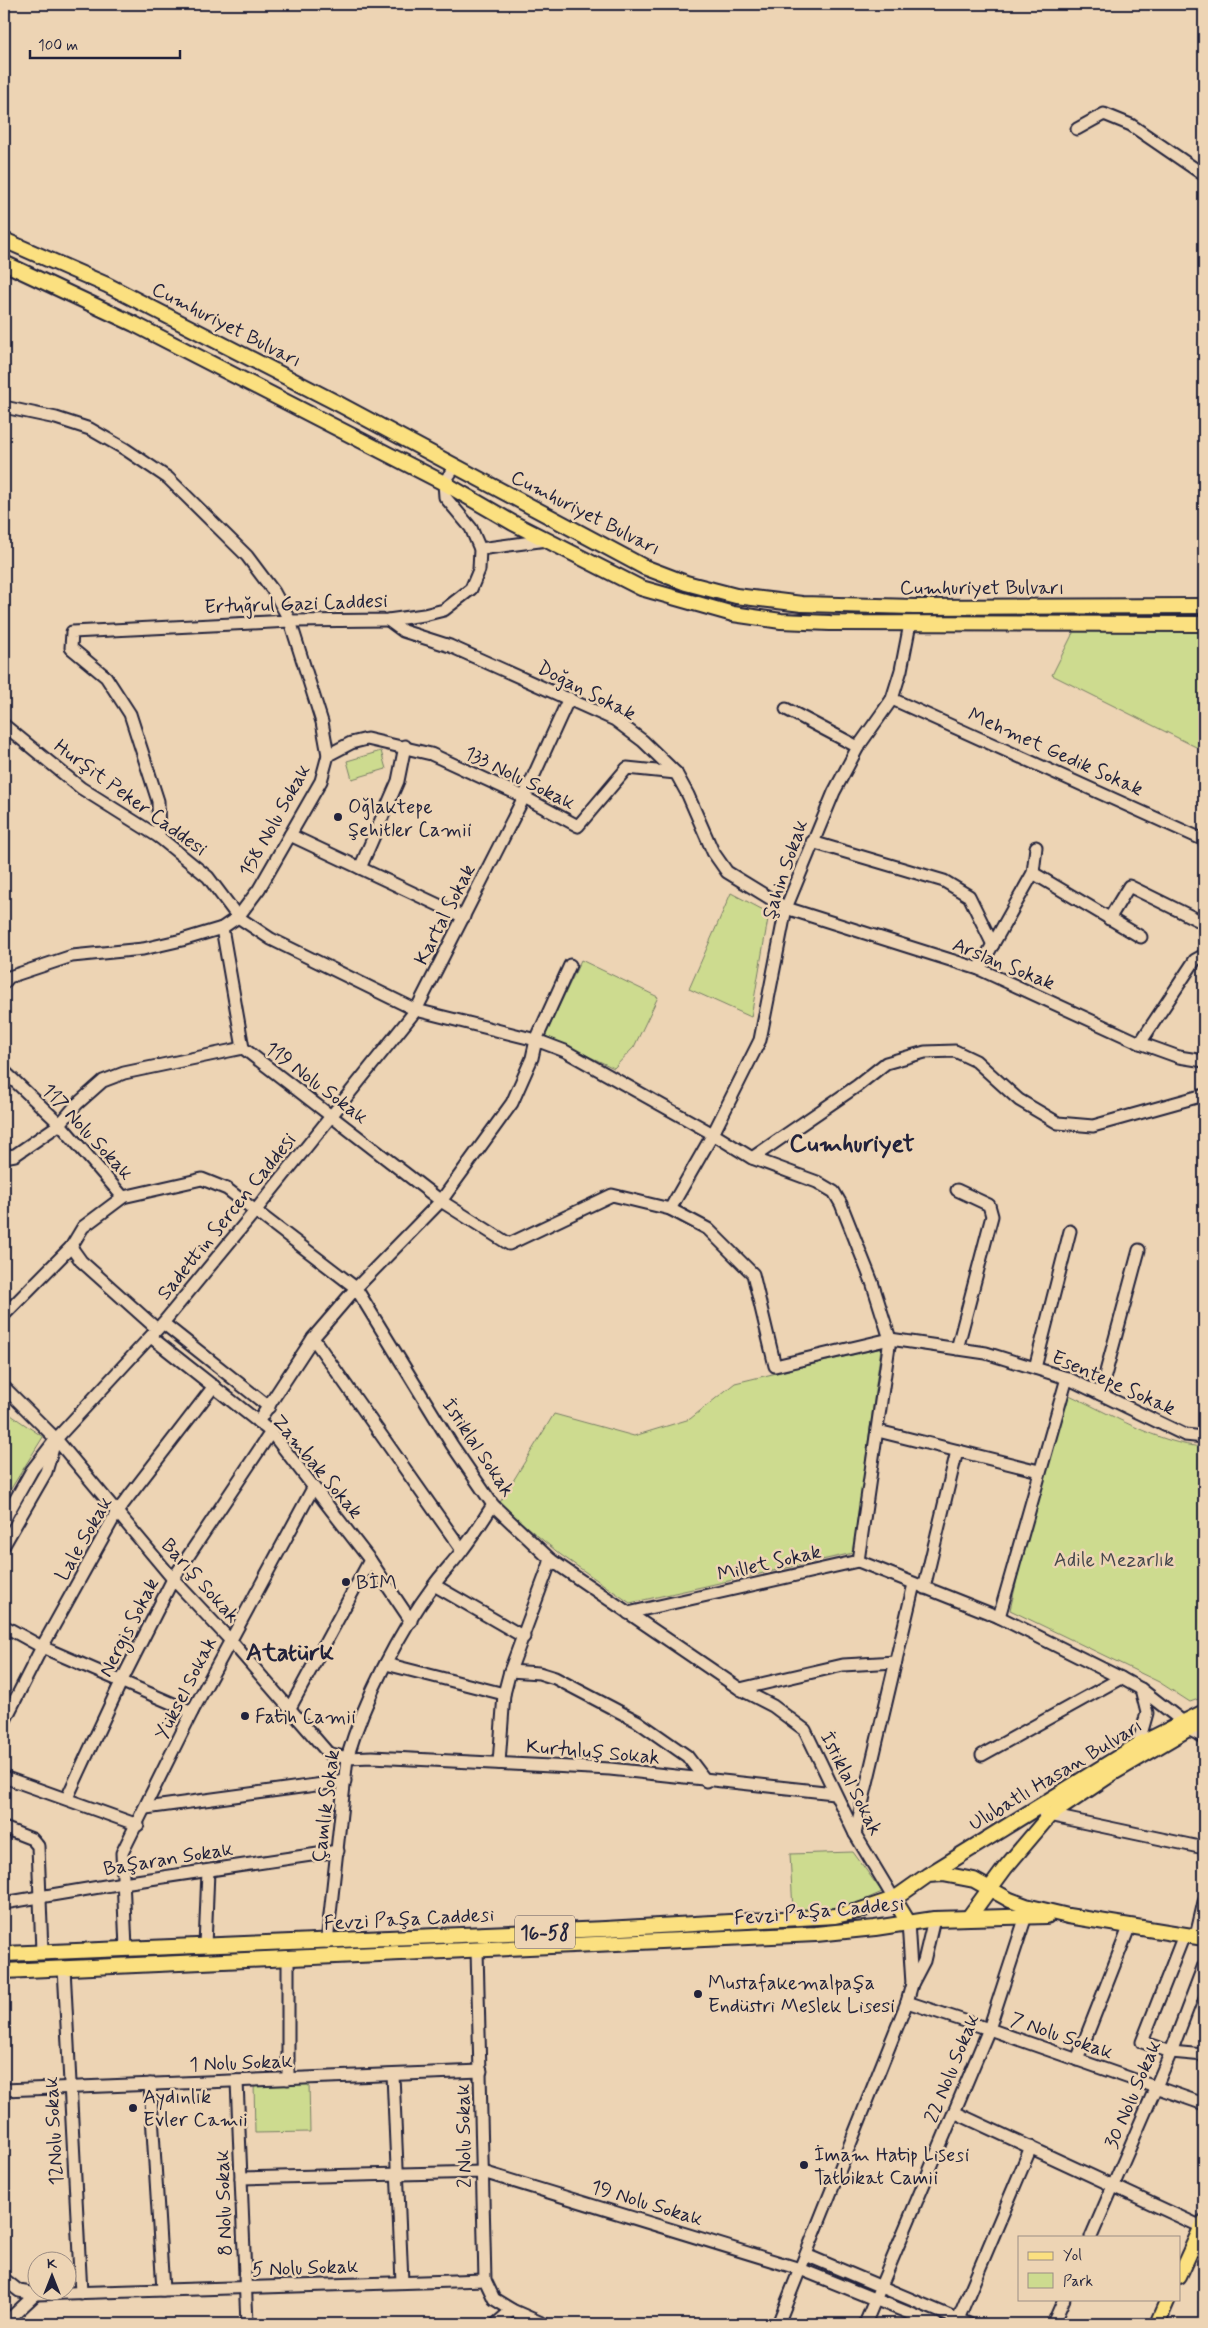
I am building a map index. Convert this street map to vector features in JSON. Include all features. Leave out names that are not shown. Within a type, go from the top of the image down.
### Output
[{"type":"main road","name":"Cumhuriyet Bulvarı","points":[[4,240],[107,285],[339,404],[644,567],[686,583],[736,596],[802,604],[914,607],[1204,606]]},
{"type":"main road","name":"Cumhuriyet Bulvarı","points":[[4,262],[134,324],[444,483],[513,523],[641,588],[714,610],[781,621],[910,624],[1204,624]]},
{"type":"main road","name":"Ulubatlı Hasan Bulvarı","points":[[969,1917],[990,1888],[1050,1816],[1204,1712]]},
{"type":"main road","name":"Ulubatlı Hasan Bulvarı","points":[[928,1875],[1036,1810],[1138,1745],[1185,1725],[1204,1723]]},
{"type":"main road","name":"Fevzi Paşa Caddesi","points":[[4,1954],[327,1942],[835,1916],[858,1911],[894,1899],[928,1875],[943,1874],[974,1880],[1026,1911]]},
{"type":"main road","points":[[894,1899],[908,1922]]},
{"type":"main road","name":"Fevzi Paşa Caddesi","points":[[4,1971],[816,1934],[934,1919],[1026,1911],[1195,1936]]},
{"type":"main road","points":[[1180,2275],[1199,2249],[1203,2224]]},
{"type":"main road","points":[[1157,2324],[1168,2300]]},
{"type":"street","points":[[1077,129],[1104,114],[1131,125],[1204,175]]},
{"type":"street","name":"158 Nolu Sokak","points":[[4,983],[9,977],[72,956],[143,949],[182,940],[222,928],[238,917],[259,889],[321,781],[328,755],[322,722],[290,620],[274,592],[247,556],[168,478],[125,449],[90,429],[56,418],[5,406]]},
{"type":"street","points":[[455,466],[444,483],[445,497],[471,528],[480,549],[547,540]]},
{"type":"street","name":"Ertuğrul Gazi Caddesi","points":[[159,837],[158,801],[130,714],[106,677],[71,648],[72,632],[290,620],[388,620],[431,613],[444,610],[472,589],[479,570],[480,549]]},
{"type":"street","name":"Doğan Sokak","points":[[388,620],[403,631],[450,646],[615,720],[643,741],[676,773],[688,795],[713,852],[728,872],[786,908]]},
{"type":"street","name":"Şahin Sokak","points":[[670,1209],[713,1134],[760,1040],[786,908],[834,792],[858,746],[892,699],[901,670],[910,624]]},
{"type":"street","name":"Kartal Sokak","points":[[416,1010],[524,797],[569,698]]},
{"type":"street","name":"Mehmet Gedik Sokak","points":[[892,699],[1204,840]]},
{"type":"street","points":[[786,709],[858,746]]},
{"type":"street","name":"Hurşit Peker Caddesi","points":[[4,725],[81,788],[159,837],[208,877],[238,917],[271,940],[416,1010],[536,1040],[565,1050],[752,1158],[817,1182],[834,1192],[841,1204],[872,1282],[890,1339]]},
{"type":"street","name":"133 Nolu Sokak","points":[[328,755],[351,743],[367,739],[405,746],[431,754],[524,797],[578,826],[627,768],[676,773]]},
{"type":"street","points":[[360,868],[398,781],[405,746]]},
{"type":"street","points":[[290,835],[464,917]]},
{"type":"street","points":[[812,842],[944,881],[969,896],[992,945]]},
{"type":"street","points":[[979,969],[1033,873],[1036,848]]},
{"type":"street","points":[[1033,873],[1141,937]]},
{"type":"street","points":[[1109,919],[1129,886],[1204,924]]},
{"type":"street","name":"Arslan Sokak","points":[[786,908],[979,969],[1140,1043],[1179,1057],[1204,1061]]},
{"type":"street","name":"119 Nolu Sokak","points":[[222,928],[243,1048],[441,1202],[509,1244],[612,1195],[670,1209]]},
{"type":"street","points":[[1140,1043],[1195,960],[1204,955]]},
{"type":"street","points":[[258,1422],[314,1338],[356,1288],[441,1202],[512,1103],[532,1058],[536,1040],[570,965]]},
{"type":"street","name":"Sadettin Sercen Caddesi","points":[[4,1520],[32,1470],[56,1439],[157,1330],[416,1010]]},
{"type":"street","points":[[4,1156],[15,1155],[60,1124],[77,1104],[102,1081],[124,1073],[243,1048]]},
{"type":"street","points":[[752,1158],[857,1086],[886,1063],[925,1052],[955,1051],[976,1061],[1019,1100],[1058,1123],[1094,1126],[1204,1095]]},
{"type":"street","name":"117 Nolu Sokak","points":[[4,1071],[60,1124],[123,1197],[202,1179],[228,1189],[356,1288]]},
{"type":"street","points":[[957,1190],[990,1205],[992,1216],[957,1348]]},
{"type":"street","points":[[4,1315],[71,1247],[83,1227],[123,1197]]},
{"type":"street","points":[[670,1209],[708,1229],[753,1274],[776,1366],[890,1339],[858,1560],[919,1586],[999,1616],[1121,1678],[1142,1689],[1185,1725],[1204,1737]]},
{"type":"street","points":[[1035,1368],[1070,1231]]},
{"type":"street","points":[[71,1247],[81,1261],[157,1330]]},
{"type":"street","points":[[1100,1394],[1139,1250]]},
{"type":"street","name":"İstiklal Sokak","points":[[356,1288],[452,1445],[493,1505],[551,1560],[740,1689],[773,1706],[805,1730],[855,1834],[894,1899]]},
{"type":"street","name":"Zambak Sokak","points":[[157,1330],[214,1386],[271,1432],[370,1560],[411,1621]]},
{"type":"street","name":"Zambak Sokak","points":[[157,1330],[269,1407]]},
{"type":"street","points":[[314,1338],[462,1550]]},
{"type":"street","name":"Esentepe Sokak","points":[[890,1339],[986,1352],[1067,1378],[1185,1435],[1204,1437]]},
{"type":"street","points":[[999,1616],[1067,1378]]},
{"type":"street","name":"Lale Sokak","points":[[4,1722],[42,1647],[117,1512],[214,1386]]},
{"type":"street","name":"Barış Sokak","points":[[6,1394],[56,1439],[173,1579],[231,1641],[328,1753],[347,1758]]},
{"type":"street","points":[[878,1431],[1039,1471]]},
{"type":"street","name":"Nergis Sokak","points":[[67,1798],[121,1682],[173,1579],[271,1432]]},
{"type":"street","name":"Sadettin Sercen Caddesi","points":[[4,1545],[46,1472],[56,1439]]},
{"type":"street","points":[[855,1834],[896,1662],[957,1451]]},
{"type":"street","name":"Yüksel Sokak","points":[[126,1949],[122,1853],[138,1825],[192,1712],[313,1488]]},
{"type":"street","name":"Çamlık Sokak","points":[[327,1942],[347,1758],[355,1730],[386,1664],[411,1621],[434,1585],[462,1550],[493,1505]]},
{"type":"street","points":[[290,1708],[370,1560]]},
{"type":"street","points":[[498,1763],[504,1694],[510,1671],[551,1560]]},
{"type":"street","name":"Millet Sokak","points":[[628,1613],[858,1560]]},
{"type":"street","points":[[434,1585],[524,1637]]},
{"type":"street","points":[[4,1626],[42,1647],[192,1712]]},
{"type":"street","points":[[740,1689],[843,1665],[896,1662]]},
{"type":"street","points":[[386,1664],[504,1694]]},
{"type":"street","points":[[510,1671],[539,1673],[555,1678],[637,1721],[687,1756],[706,1781]]},
{"type":"street","points":[[982,1755],[1121,1678]]},
{"type":"street","points":[[1138,1745],[1147,1713],[1142,1689]]},
{"type":"street","name":"Kurtuluş Sokak","points":[[347,1758],[372,1757],[610,1769],[706,1781],[834,1793]]},
{"type":"street","points":[[4,1777],[138,1825]]},
{"type":"street","points":[[146,1808],[345,1781]]},
{"type":"street","points":[[1036,1810],[1050,1816],[1204,1848]]},
{"type":"street","points":[[4,1828],[32,1839],[38,1846],[42,1952]]},
{"type":"street","name":"Başaran Sokak","points":[[4,1904],[123,1883],[338,1851]]},
{"type":"street","points":[[205,1946],[208,1870]]},
{"type":"street","points":[[1204,1902],[1195,1936],[1142,2042],[1170,2052],[1204,2055]]},
{"type":"street","name":"22 Nolu Sokak","points":[[865,2324],[989,2029],[1026,1911]]},
{"type":"street","points":[[778,2324],[912,1984],[924,1961],[934,1919]]},
{"type":"street","points":[[908,1922],[912,1984]]},
{"type":"street","points":[[1077,2060],[1130,1925]]},
{"type":"street","name":"2 Nolu Sokak","points":[[477,1950],[485,2280],[494,2299],[512,2310],[544,2324]]},
{"type":"street","points":[[288,1959],[288,2078]]},
{"type":"street","name":"30 Nolu Sokak","points":[[1091,2236],[1156,2087],[1204,1965]]},
{"type":"street","name":"12Nolu Sokak","points":[[64,1968],[81,2292]]},
{"type":"street","name":"7 Nolu Sokak","points":[[906,2002],[1204,2104]]},
{"type":"street","name":"1 Nolu Sokak","points":[[4,2090],[480,2071]]},
{"type":"street","points":[[393,2075],[402,2282]]},
{"type":"street","name":"8 Nolu Sokak","points":[[237,2080],[247,2324]]},
{"type":"street","points":[[150,2084],[163,2290]]},
{"type":"street","points":[[954,2112],[1203,2224]]},
{"type":"street","points":[[957,2322],[1031,2147]]},
{"type":"street","name":"19 Nolu Sokak","points":[[241,2178],[483,2172],[800,2269],[936,2324]]},
{"type":"street","points":[[806,2255],[880,2286],[957,2322],[969,2324]]},
{"type":"street","points":[[4,2279],[19,2291],[28,2293]]},
{"type":"street","name":"5 Nolu Sokak","points":[[78,2292],[485,2280]]},
{"type":"street","points":[[4,2324],[30,2300]]},
{"type":"street","points":[[1053,2324],[1064,2300]]},
{"type":"street","points":[[496,2324],[512,2310]]},
{"type":"green space","points":[[1075,629],[1204,631],[1204,751],[1052,675]]},
{"type":"green space","points":[[381,751],[386,769],[352,779],[347,761]]},
{"type":"green space","points":[[731,893],[769,913],[751,1017],[689,989]]},
{"type":"green space","points":[[581,960],[658,997],[634,1047],[614,1068],[545,1036]]},
{"type":"green space","points":[[881,1348],[853,1553],[630,1603],[561,1555],[499,1504],[554,1414],[634,1436],[690,1419],[735,1383]]},
{"type":"green space","name":"Adile Mezarlık","points":[[1067,1394],[1152,1434],[1187,1445],[1204,1447],[1204,1697],[1190,1702],[1159,1682],[1010,1610],[1043,1465]]},
{"type":"green space","points":[[8,1413],[43,1437],[4,1500],[4,1418]]},
{"type":"green space","points":[[853,1852],[882,1892],[848,1907],[793,1911],[790,1854]]},
{"type":"green space","points":[[309,2082],[310,2132],[255,2133],[254,2083]]},
{"type":"place","name":"Oğlaktepe Şehitler Camii","points":[[338,817]]},
{"type":"place","name":"BİM","points":[[346,1582]]},
{"type":"place","name":"Fatih Camii","points":[[245,1716]]},
{"type":"place","name":"Mustafakemalpaşa Endüstri Meslek Lisesi","points":[[698,1994]]},
{"type":"place","name":"Aydınlık Evler Camii","points":[[133,2108]]},
{"type":"place","name":"İmam Hatip Lisesi Tatbikat Camii","points":[[804,2165]]},
{"type":"district","name":"Cumhuriyet","points":[[852,1142]]},
{"type":"district","name":"Atatürk","points":[[290,1651]]}]
